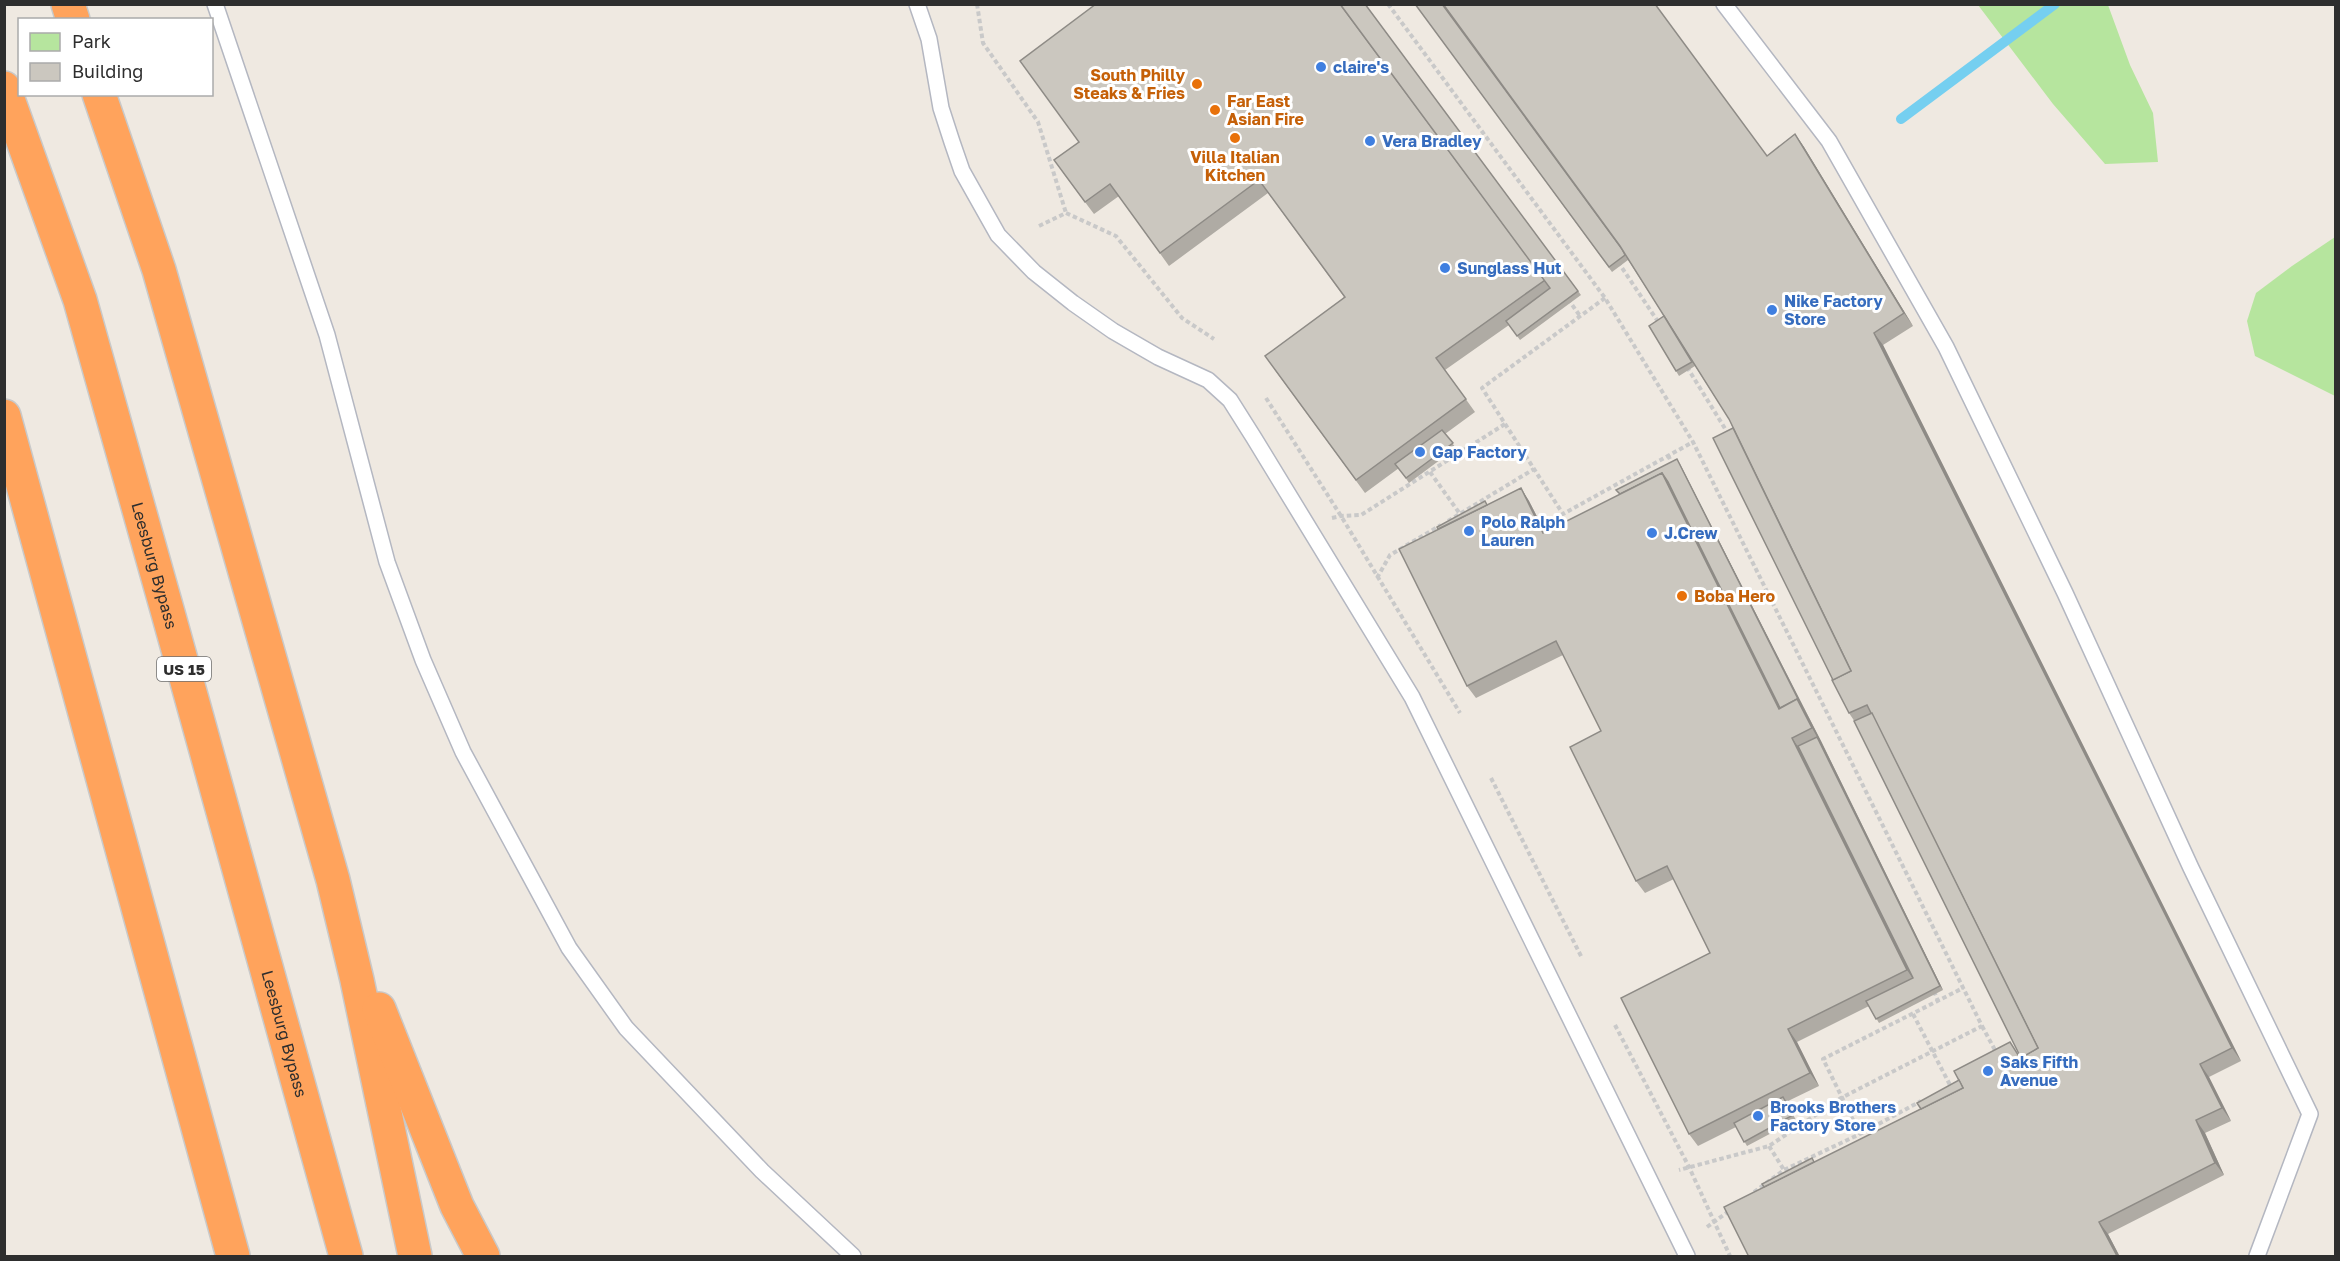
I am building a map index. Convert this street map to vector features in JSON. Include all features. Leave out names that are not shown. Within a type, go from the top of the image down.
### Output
[{"type":"highway","name":"Leesburg Bypass","points":[[4,88],[80,300],[346,1257]]},
{"type":"highway","points":[[100,96],[159,270],[333,880],[357,981],[415,1257]]},
{"type":"highway","points":[[4,416],[230,1250]]},
{"type":"highway","points":[[333,880],[426,1132],[457,1206],[483,1257]]},
{"type":"lane","points":[[215,4],[327,335],[387,562],[423,660],[463,752],[569,948],[626,1028],[762,1171],[853,1257]]},
{"type":"lane","points":[[917,4],[929,39],[941,108],[962,171],[998,235],[1034,272],[1081,309],[1158,357],[1208,380],[1230,400],[1266,458],[1412,697],[1687,1257]]},
{"type":"lane","points":[[1724,4],[1828,141],[1946,347],[2070,604],[2196,879],[2310,1114],[2257,1257]]},
{"type":"path","points":[[976,4],[983,43],[1038,122],[1066,213],[1116,236],[1182,318],[1214,339]]},
{"type":"path","points":[[1388,4],[1605,298],[1693,442],[1999,1059]]},
{"type":"path","points":[[1039,226],[1066,213]]},
{"type":"path","points":[[1618,261],[1664,330]]},
{"type":"path","points":[[1566,297],[1580,316]]},
{"type":"path","points":[[1605,298],[1482,388],[1563,514],[1693,442]]},
{"type":"path","points":[[1682,360],[1731,441]]},
{"type":"path","points":[[1266,398],[1341,516],[1460,713]]},
{"type":"path","points":[[1332,518],[1361,515],[1505,424]]},
{"type":"path","points":[[1668,456],[1673,466]]},
{"type":"path","points":[[1371,582],[1377,578],[1390,555],[1534,469]]},
{"type":"path","points":[[1430,472],[1460,514]]},
{"type":"path","points":[[1491,778],[1582,958]]},
{"type":"path","points":[[1860,1134],[1823,1059],[1963,988]]},
{"type":"path","points":[[1933,990],[1938,1001]]},
{"type":"path","points":[[1913,1014],[1950,1086]]},
{"type":"path","points":[[1615,1025],[1689,1167],[1730,1257]]},
{"type":"path","points":[[1679,1170],[1769,1146],[1842,1098],[1982,1026]]},
{"type":"path","points":[[1940,1091],[1960,1080]]},
{"type":"path","points":[[1749,1196],[1784,1170],[1860,1134],[1930,1096]]},
{"type":"path","points":[[1769,1146],[1784,1170]]},
{"type":"path","points":[[1707,1227],[1731,1210]]},
{"type":"green space","points":[[1978,5],[2108,5],[2130,65],[2153,113],[2158,162],[2105,164],[2053,104]]},
{"type":"green space","points":[[2335,237],[2335,396],[2255,356],[2247,321],[2256,293]]},
{"type":"building","points":[[1096,4],[1340,4],[1545,280],[1436,358],[1466,399],[1356,480],[1265,356],[1345,297],[1259,180],[1160,253],[1110,184],[1085,202],[1054,160],[1079,142],[1020,61]]},
{"type":"building","points":[[1340,4],[1365,4],[1578,291],[1517,336],[1506,321],[1550,288]]},
{"type":"building","points":[[1415,4],[1442,4],[1625,255],[1609,267]]},
{"type":"building","points":[[1443,4],[1655,4],[1767,156],[1795,134],[1904,313],[1874,333],[2232,1048],[2200,1064],[2222,1108],[2196,1120],[2215,1163],[2099,1222],[2117,1256],[1749,1257],[1724,1207],[1963,1088],[1954,1071],[2010,1042],[2020,1058],[2038,1048],[1867,705],[1849,713],[1832,680],[1851,671],[1729,419],[1620,246]]},
{"type":"building","points":[[1664,316],[1692,362],[1676,371],[1649,326]]},
{"type":"building","points":[[1733,428],[1851,671],[1833,680],[1713,438]]},
{"type":"building","points":[[1442,430],[1453,443],[1406,478],[1395,464]]},
{"type":"building","points":[[1677,459],[1802,707],[1797,699],[1780,708],[1662,473],[1620,494],[1616,490]]},
{"type":"building","points":[[1662,473],[1779,709],[1797,699],[1812,728],[1792,738],[1907,970],[1788,1029],[1810,1073],[1689,1134],[1621,998],[1710,953],[1667,866],[1636,881],[1570,747],[1601,731],[1556,641],[1467,686],[1399,549],[1521,488],[1543,533]]},
{"type":"building","points":[[1485,501],[1487,505],[1438,529],[1437,527]]},
{"type":"building","points":[[1872,713],[2038,1048],[2021,1058],[1854,721]]},
{"type":"building","points":[[1817,737],[1940,986],[1876,1019],[1866,1001],[1913,978],[1798,746]]},
{"type":"building","points":[[1959,1080],[1963,1088],[1921,1109],[1917,1103]]},
{"type":"building","points":[[1783,1097],[1793,1115],[1744,1142],[1734,1123]]},
{"type":"building","points":[[1812,1158],[1814,1162],[1764,1187],[1762,1184]]},
{"type":"waterway","points":[[1901,119],[2055,4]]},
{"type":"place","name":"claire's","points":[[1321,67]]},
{"type":"place","name":"South Philly Steaks & Fries","points":[[1197,84]]},
{"type":"place","name":"Far East Asian Fire","points":[[1215,110]]},
{"type":"place","name":"Villa Italian Kitchen","points":[[1235,138]]},
{"type":"place","name":"Vera Bradley","points":[[1370,141]]},
{"type":"place","name":"Sunglass Hut","points":[[1445,268]]},
{"type":"place","name":"Nike Factory Store","points":[[1772,310]]},
{"type":"place","name":"Gap Factory","points":[[1420,452]]},
{"type":"place","name":"Polo Ralph Lauren","points":[[1469,531]]},
{"type":"place","name":"J.Crew","points":[[1652,533]]},
{"type":"place","name":"Boba Hero","points":[[1682,596]]},
{"type":"place","name":"Saks Fifth Avenue","points":[[1988,1071]]},
{"type":"place","name":"Brooks Brothers Factory Store","points":[[1758,1116]]}]
